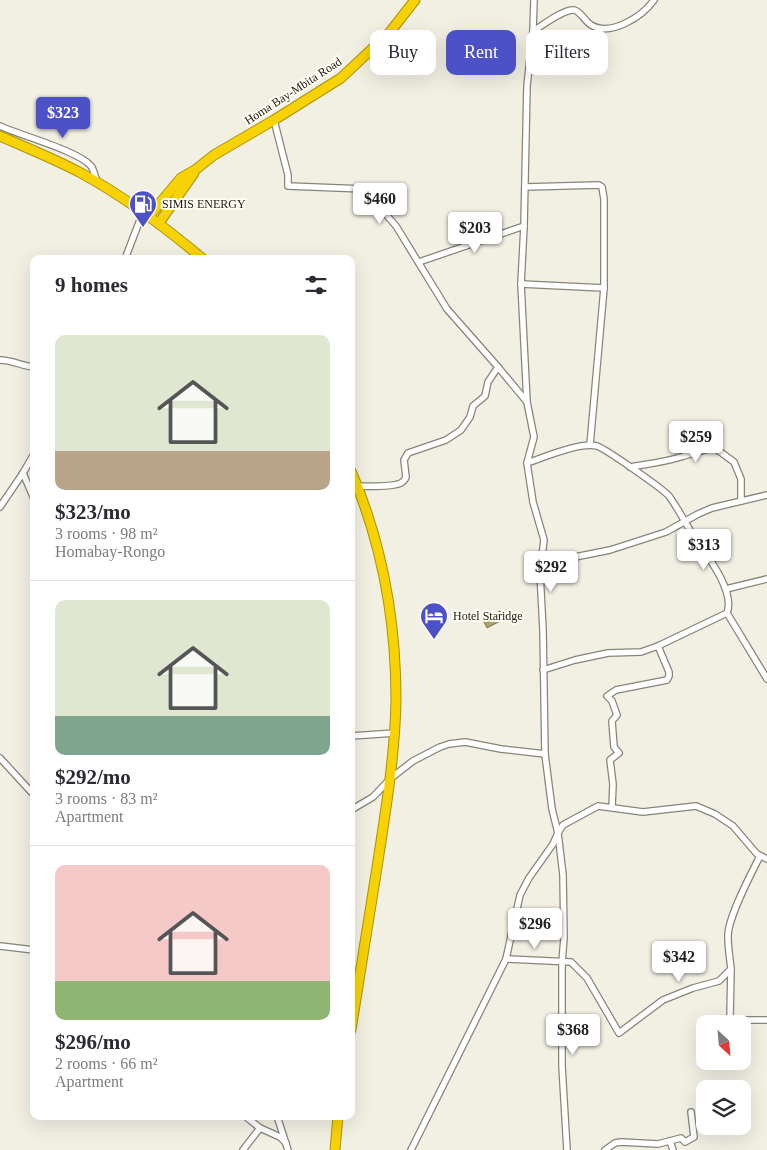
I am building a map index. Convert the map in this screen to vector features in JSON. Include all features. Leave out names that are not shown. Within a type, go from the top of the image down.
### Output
[{"type":"highway","name":"Homa Bay-Mbita Road","points":[[146,214],[181,178],[214,155],[341,78],[390,32],[415,0]]},
{"type":"highway","points":[[3,137],[98,183],[159,223],[198,255]]},
{"type":"highway","name":"Homa Bay-Mbita Road","points":[[159,223],[195,170]]},
{"type":"highway","points":[[355,489],[380,557],[387,594],[394,666],[395,733],[391,778],[355,1005]]},
{"type":"highway","points":[[335,1150],[338,1120]]},
{"type":"street","points":[[533,30],[534,0]]},
{"type":"street","points":[[536,30],[560,14],[573,10],[577,11],[590,24],[596,27],[609,28],[631,22],[654,0]]},
{"type":"street","points":[[528,75],[521,284],[527,402],[534,436],[528,463],[533,502],[544,540],[540,573],[545,754],[563,875],[562,1066],[567,1150]]},
{"type":"street","points":[[274,120],[288,175],[288,186],[364,189],[396,226],[447,308],[527,402]]},
{"type":"street","points":[[0,126],[3,137]]},
{"type":"street","points":[[525,187],[599,185],[602,187],[604,199],[604,288],[590,445]]},
{"type":"street","points":[[126,255],[146,214]]},
{"type":"street","points":[[419,262],[524,226]]},
{"type":"street","points":[[521,284],[604,288]]},
{"type":"street","points":[[0,360],[10,360],[30,366]]},
{"type":"street","points":[[355,486],[402,483],[406,477],[404,460],[406,456],[412,451],[446,440],[461,430],[470,417],[473,406],[485,396],[488,382],[498,367]]},
{"type":"street","points":[[528,463],[556,453],[590,445],[602,448],[668,495],[684,522],[702,546],[726,589],[729,602],[728,613],[767,680]]},
{"type":"street","points":[[630,467],[656,463],[706,448],[715,448],[734,462],[741,479],[741,501]]},
{"type":"street","points":[[0,507],[30,461]]},
{"type":"street","points":[[23,473],[30,490]]},
{"type":"street","points":[[540,573],[574,557],[610,550],[666,532],[712,508],[767,495]]},
{"type":"street","points":[[726,589],[767,578]]},
{"type":"street","points":[[543,670],[575,660],[608,653],[641,652],[728,613]]},
{"type":"street","points":[[612,807],[613,784],[610,760],[619,753],[614,747],[612,721],[617,715],[612,701],[607,696],[616,690],[667,680],[669,672],[658,646]]},
{"type":"street","points":[[355,736],[395,733]]},
{"type":"street","points":[[355,808],[373,797],[391,778],[413,761],[440,747],[460,742],[545,754]]},
{"type":"street","points":[[0,758],[30,792]]},
{"type":"street","points":[[411,1150],[506,959],[520,895],[563,825],[598,806],[643,812],[696,806],[715,814],[733,826],[760,856],[767,859]]},
{"type":"street","points":[[760,856],[745,885],[729,928],[731,969],[730,1017],[734,1020],[767,1020]]},
{"type":"street","points":[[0,946],[30,950]]},
{"type":"street","points":[[506,959],[571,962],[587,978],[619,1033],[663,1000],[719,981],[731,969]]},
{"type":"street","points":[[605,1150],[621,1142],[658,1144],[681,1138],[685,1142],[694,1136],[691,1112]]},
{"type":"street","points":[[250,1120],[260,1128],[280,1137],[286,1143]]},
{"type":"street","points":[[279,1120],[288,1150]]},
{"type":"street","points":[[243,1150],[260,1128]]},
{"type":"street","points":[[670,1141],[673,1150]]},
{"type":"shaded area","points":[[500,611],[504,619],[487,628],[483,620]]},
{"type":"place","name":"SIMIS ENERGY","points":[[143,228]]},
{"type":"place","name":"Hotel Staridge","points":[[434,640]]}]
